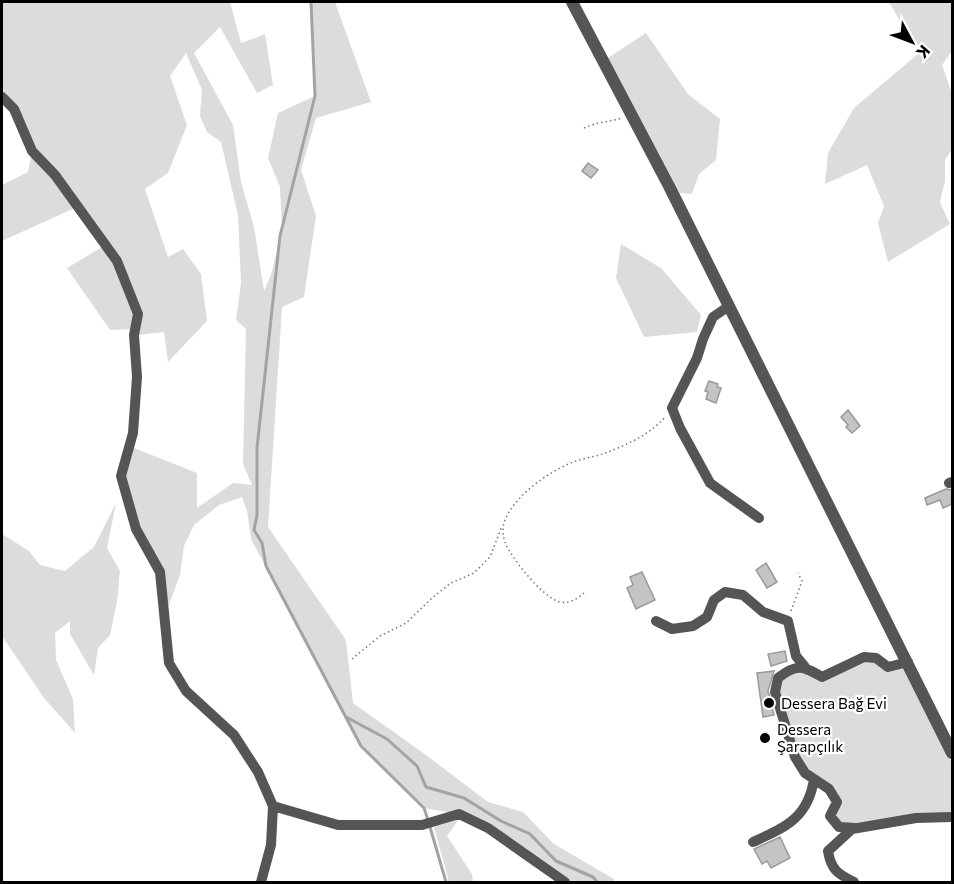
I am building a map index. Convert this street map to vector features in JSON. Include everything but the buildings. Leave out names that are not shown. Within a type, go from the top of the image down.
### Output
[{"type":"street","points":[[572,2],[729,306],[952,753]]},
{"type":"street","points":[[2,97],[14,109],[32,152],[55,175],[117,261],[138,314],[134,335],[137,377],[133,433],[121,476],[136,529],[160,572],[169,663],[186,691],[234,735],[258,772],[273,806],[271,845],[261,882]]},
{"type":"street","points":[[729,306],[713,317],[697,358],[672,408],[680,428],[710,483],[759,518]]},
{"type":"street","points":[[656,621],[672,629],[693,627],[707,617],[714,600],[725,592],[743,595],[763,612],[788,621],[796,656],[805,667],[822,677],[864,657],[876,658],[888,667],[908,662]]},
{"type":"street","points":[[805,667],[790,669],[778,678],[775,692],[795,757],[805,773],[829,789],[837,801],[830,816],[839,827],[855,828],[916,818],[952,817]]},
{"type":"street","points":[[753,842],[783,828],[800,814],[811,796],[814,779]]},
{"type":"street","points":[[273,806],[338,825],[422,825],[459,814],[488,828],[565,882]]},
{"type":"street","points":[[854,882],[830,866],[828,851],[855,828]]},
{"type":"path","points":[[584,128],[594,123],[611,122],[632,115]]},
{"type":"path","points":[[352,659],[380,636],[406,623],[451,583],[474,573],[490,556],[510,511],[527,492],[549,474],[628,443],[656,428],[672,408]]},
{"type":"path","points":[[502,525],[505,542],[517,562],[544,592],[560,602],[576,600],[584,593]]},
{"type":"path","points":[[788,621],[802,581],[798,573]]},
{"type":"shaded area","points":[[2,2],[230,2],[241,43],[265,34],[273,85],[257,93],[220,27],[194,53],[233,125],[241,182],[254,227],[264,291],[271,275],[282,230],[280,187],[268,158],[278,113],[315,96],[311,2],[335,2],[371,102],[316,118],[301,170],[316,216],[304,297],[282,307],[268,527],[346,640],[353,703],[488,802],[523,812],[554,844],[614,879],[615,882],[565,882],[459,814],[424,808],[361,746],[251,539],[247,511],[242,497],[219,505],[194,525],[184,546],[180,575],[164,618],[160,572],[136,529],[121,476],[129,446],[197,473],[197,508],[233,483],[252,485],[243,464],[246,329],[236,320],[241,283],[238,215],[221,142],[207,132],[200,116],[202,90],[186,53],[170,76],[187,125],[168,173],[145,189],[168,257],[183,249],[201,274],[207,321],[168,362],[164,332],[139,335],[120,256],[77,207],[2,241],[2,185],[28,172],[31,156],[49,170],[2,97]]},
{"type":"shaded area","points":[[889,2],[952,2],[952,51],[942,65],[952,94],[952,149],[945,160],[945,181],[940,202],[950,224],[888,262],[878,223],[884,206],[867,165],[825,184],[828,153],[854,108],[919,53]]},
{"type":"shaded area","points":[[646,33],[688,94],[720,119],[716,160],[699,174],[692,194],[680,193],[608,58]]},
{"type":"shaded area","points":[[621,244],[661,268],[701,315],[697,332],[644,337],[616,278]]},
{"type":"shaded area","points":[[102,247],[114,264],[134,313],[132,329],[110,330],[67,268]]},
{"type":"shaded area","points":[[116,503],[107,548],[120,571],[117,602],[110,635],[98,648],[94,675],[70,634],[70,621],[55,633],[56,660],[73,699],[75,733],[44,698],[2,636],[2,534],[29,551],[40,565],[65,571],[94,547]]},
{"type":"shaded area","points":[[864,657],[888,667],[903,663],[952,763],[952,817],[852,829],[830,816],[837,802],[805,773],[775,692],[790,669],[822,677]]},
{"type":"shaded area","points":[[459,819],[447,836],[472,874],[473,882],[449,882],[434,827]]},
{"type":"waterway","points":[[311,2],[315,96],[280,236],[257,448],[257,515],[254,530],[262,543],[266,566],[361,746],[424,808],[428,820]]},
{"type":"waterway","points":[[346,717],[387,739],[417,766],[426,787],[464,798],[501,821],[530,834],[556,861],[593,877],[597,882]]},
{"type":"waterway","points":[[430,827],[446,882]]},
{"type":"place","name":"Dessera Bağ Evi","points":[[769,703]]},
{"type":"place","name":"Dessera Şarapçılık","points":[[765,738]]}]
